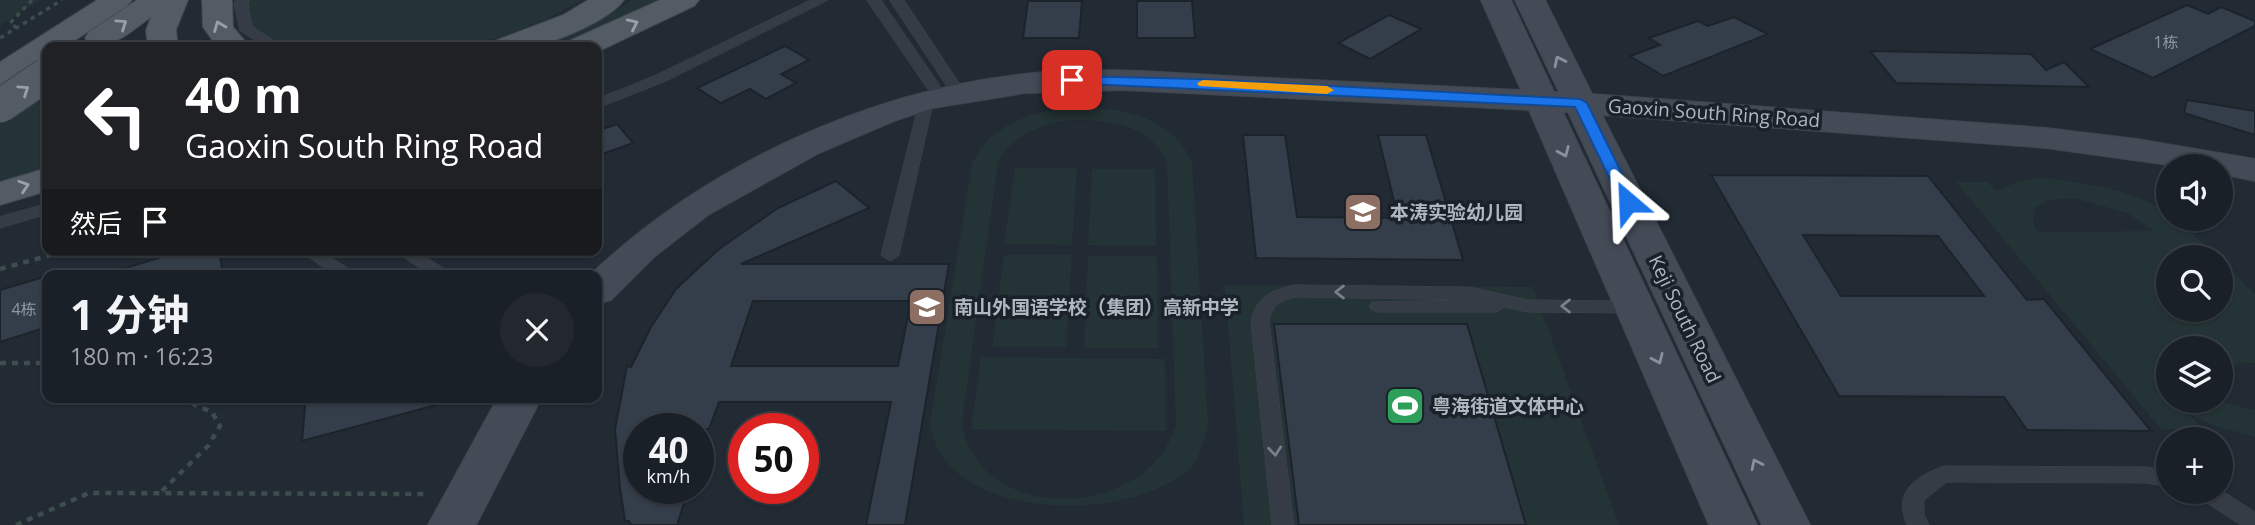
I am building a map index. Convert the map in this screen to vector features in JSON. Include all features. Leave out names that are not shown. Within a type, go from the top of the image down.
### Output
[{"type":"main road","points":[[0,77],[84,0]]},
{"type":"main road","points":[[53,42],[117,0]]},
{"type":"main road","points":[[94,42],[157,0]]},
{"type":"main road","points":[[162,42],[161,30],[173,0]]},
{"type":"main road","points":[[217,0],[215,18],[219,32],[230,42]]},
{"type":"main road","points":[[523,42],[574,21],[609,0]]},
{"type":"main road","points":[[593,42],[684,0]]},
{"type":"main road","points":[[0,77],[42,49]]},
{"type":"main road","points":[[0,77],[42,74]]},
{"type":"main road","points":[[0,194],[42,181]]},
{"type":"street","name":"Keji South Road","points":[[1496,0],[1733,525]]},
{"type":"street","name":"Keji South Road","points":[[1530,0],[1786,525]]},
{"type":"street","name":"Gaoxin South Ring Road","points":[[602,286],[641,248],[695,206],[807,146],[882,114],[942,96],[1025,83],[1123,80],[1580,103],[2046,138],[2137,149],[2255,170]]},
{"type":"street","points":[[459,510],[517,403]]},
{"type":"lane","points":[[243,0],[240,4],[244,28],[267,42]]},
{"type":"lane","points":[[602,102],[659,79],[821,0]]},
{"type":"lane","points":[[874,0],[942,96]]},
{"type":"lane","points":[[890,255],[942,96],[897,0]]},
{"type":"lane","points":[[0,223],[42,210]]},
{"type":"lane","points":[[317,256],[341,270]]},
{"type":"lane","points":[[412,256],[436,270]]},
{"type":"lane","points":[[1283,525],[1260,323],[1268,301],[1284,293],[1296,291],[1454,292],[1483,295],[1528,306]]},
{"type":"lane","points":[[1378,306],[1634,307]]},
{"type":"lane","points":[[1917,525],[1912,514],[1914,496],[1925,482],[1945,474],[2156,477]]},
{"type":"lane","points":[[2226,504],[2255,523]]},
{"type":"path","points":[[17,28],[10,23],[32,0]]},
{"type":"path","points":[[0,38],[62,0]]},
{"type":"path","points":[[0,269],[47,256]]},
{"type":"path","points":[[0,363],[42,363]]},
{"type":"path","points":[[162,491],[208,446],[220,426],[212,412],[191,403]]},
{"type":"path","points":[[16,525],[89,493],[162,491],[459,510]]},
{"type":"shaded area","points":[[0,0],[41,0],[0,25]]},
{"type":"shaded area","points":[[238,0],[582,0],[545,20],[481,42],[258,41]]},
{"type":"shaded area","points":[[632,0],[663,0],[580,37],[556,42],[582,31]]},
{"type":"shaded area","points":[[42,93],[42,169],[0,182],[0,122]]},
{"type":"shaded area","points":[[1070,107],[1106,109],[1141,116],[1171,133],[1192,162],[1208,424],[1194,464],[1167,484],[1131,498],[1090,505],[1047,505],[1006,497],[970,482],[944,458],[930,425],[972,164],[989,139],[1000,130],[1026,117]],"holes":[[[1070,120],[1126,126],[1150,139],[1167,162],[1176,425],[1159,457],[1133,480],[1100,494],[1064,499],[1029,494],[998,480],[974,456],[962,423],[998,162],[1011,144],[1028,132]]]},
{"type":"shaded area","points":[[1015,168],[1077,168],[1072,245],[1004,244]]},
{"type":"shaded area","points":[[1092,169],[1155,169],[1156,246],[1088,245]]},
{"type":"shaded area","points":[[2037,178],[2109,189],[2156,207],[2156,231],[2190,231],[2205,245],[2156,245],[2156,322],[2233,322],[2233,272],[2255,294],[2255,363],[2233,364],[2233,336],[2156,336],[2156,413],[2233,413],[2233,405],[2255,410],[2255,437],[2233,431],[2233,427],[2220,427],[2190,415],[2200,427],[2159,427],[1956,182],[1988,182],[1996,191],[2019,181]],"holes":[[[2074,198],[2127,213],[2155,231],[2037,232],[2033,222],[2035,208],[2049,200]]]},
{"type":"shaded area","points":[[1004,255],[1072,255],[1066,347],[992,347]]},
{"type":"shaded area","points":[[1088,256],[1157,256],[1158,348],[1084,348]]},
{"type":"shaded area","name":"粤海街道文体中心","points":[[1225,285],[1533,287],[1619,525],[1244,525]]},
{"type":"shaded area","points":[[981,357],[1165,359],[1166,431],[971,429]]},
{"type":"building","points":[[1028,1],[1082,1],[1079,38],[1023,38]]},
{"type":"building","points":[[1137,1],[1192,1],[1195,38],[1137,38]]},
{"type":"building","points":[[2187,5],[2208,14],[2221,7],[2255,21],[2255,26],[2153,78],[2090,49]]},
{"type":"building","points":[[1389,15],[1421,29],[1370,59],[1338,43]]},
{"type":"building","points":[[1734,17],[1768,34],[1663,76],[1630,56],[1660,45],[1649,38],[1698,21],[1708,26]]},
{"type":"building","points":[[785,46],[809,60],[781,74],[796,83],[766,99],[750,89],[721,103],[697,88]]},
{"type":"building","points":[[1870,51],[2031,54],[2046,70],[2064,62],[2089,87],[1896,83]]},
{"type":"building","points":[[2187,100],[2255,111],[2255,135],[2184,113]]},
{"type":"building","points":[[617,124],[633,143],[602,154],[602,129]]},
{"type":"building","points":[[1243,135],[1285,135],[1297,217],[1398,218],[1378,135],[1426,135],[1463,260],[1256,258]]},
{"type":"building","points":[[1711,175],[1928,176],[2027,300],[2044,299],[2151,431],[2027,430],[2004,397],[1839,396]],"holes":[[[1803,235],[1938,236],[1984,296],[1841,296]]]},
{"type":"building","points":[[836,181],[869,208],[741,264],[949,264],[905,525],[866,525],[891,402],[719,402],[714,416],[714,413],[623,413],[623,504],[684,504],[677,525],[631,525],[629,521],[625,521],[620,488],[615,429],[627,366],[631,367],[651,327],[676,289],[719,249],[778,208]],"holes":[[[753,301],[911,301],[898,366],[731,366]]]},
{"type":"building","points":[[165,256],[220,256],[222,270],[123,270]]},
{"type":"building","points":[[42,277],[42,329],[0,342],[0,290]]},
{"type":"building","points":[[1274,324],[1467,324],[1526,525],[1299,525]]},
{"type":"building","points":[[305,403],[436,403],[436,405],[302,441]]},
{"type":"slow traffic","points":[[1203,83],[1327,90]]},
{"type":"place","name":"本涛实验幼儿园","points":[[1363,212]]},
{"type":"place","name":"南山外国语学校（集团）高新中学","points":[[927,307]]},
{"type":"place","name":"粤海街道文体中心","points":[[1405,406]]},
{"type":"route","points":[[1072,80],[1200,83],[1580,103],[1628,202]]}]
